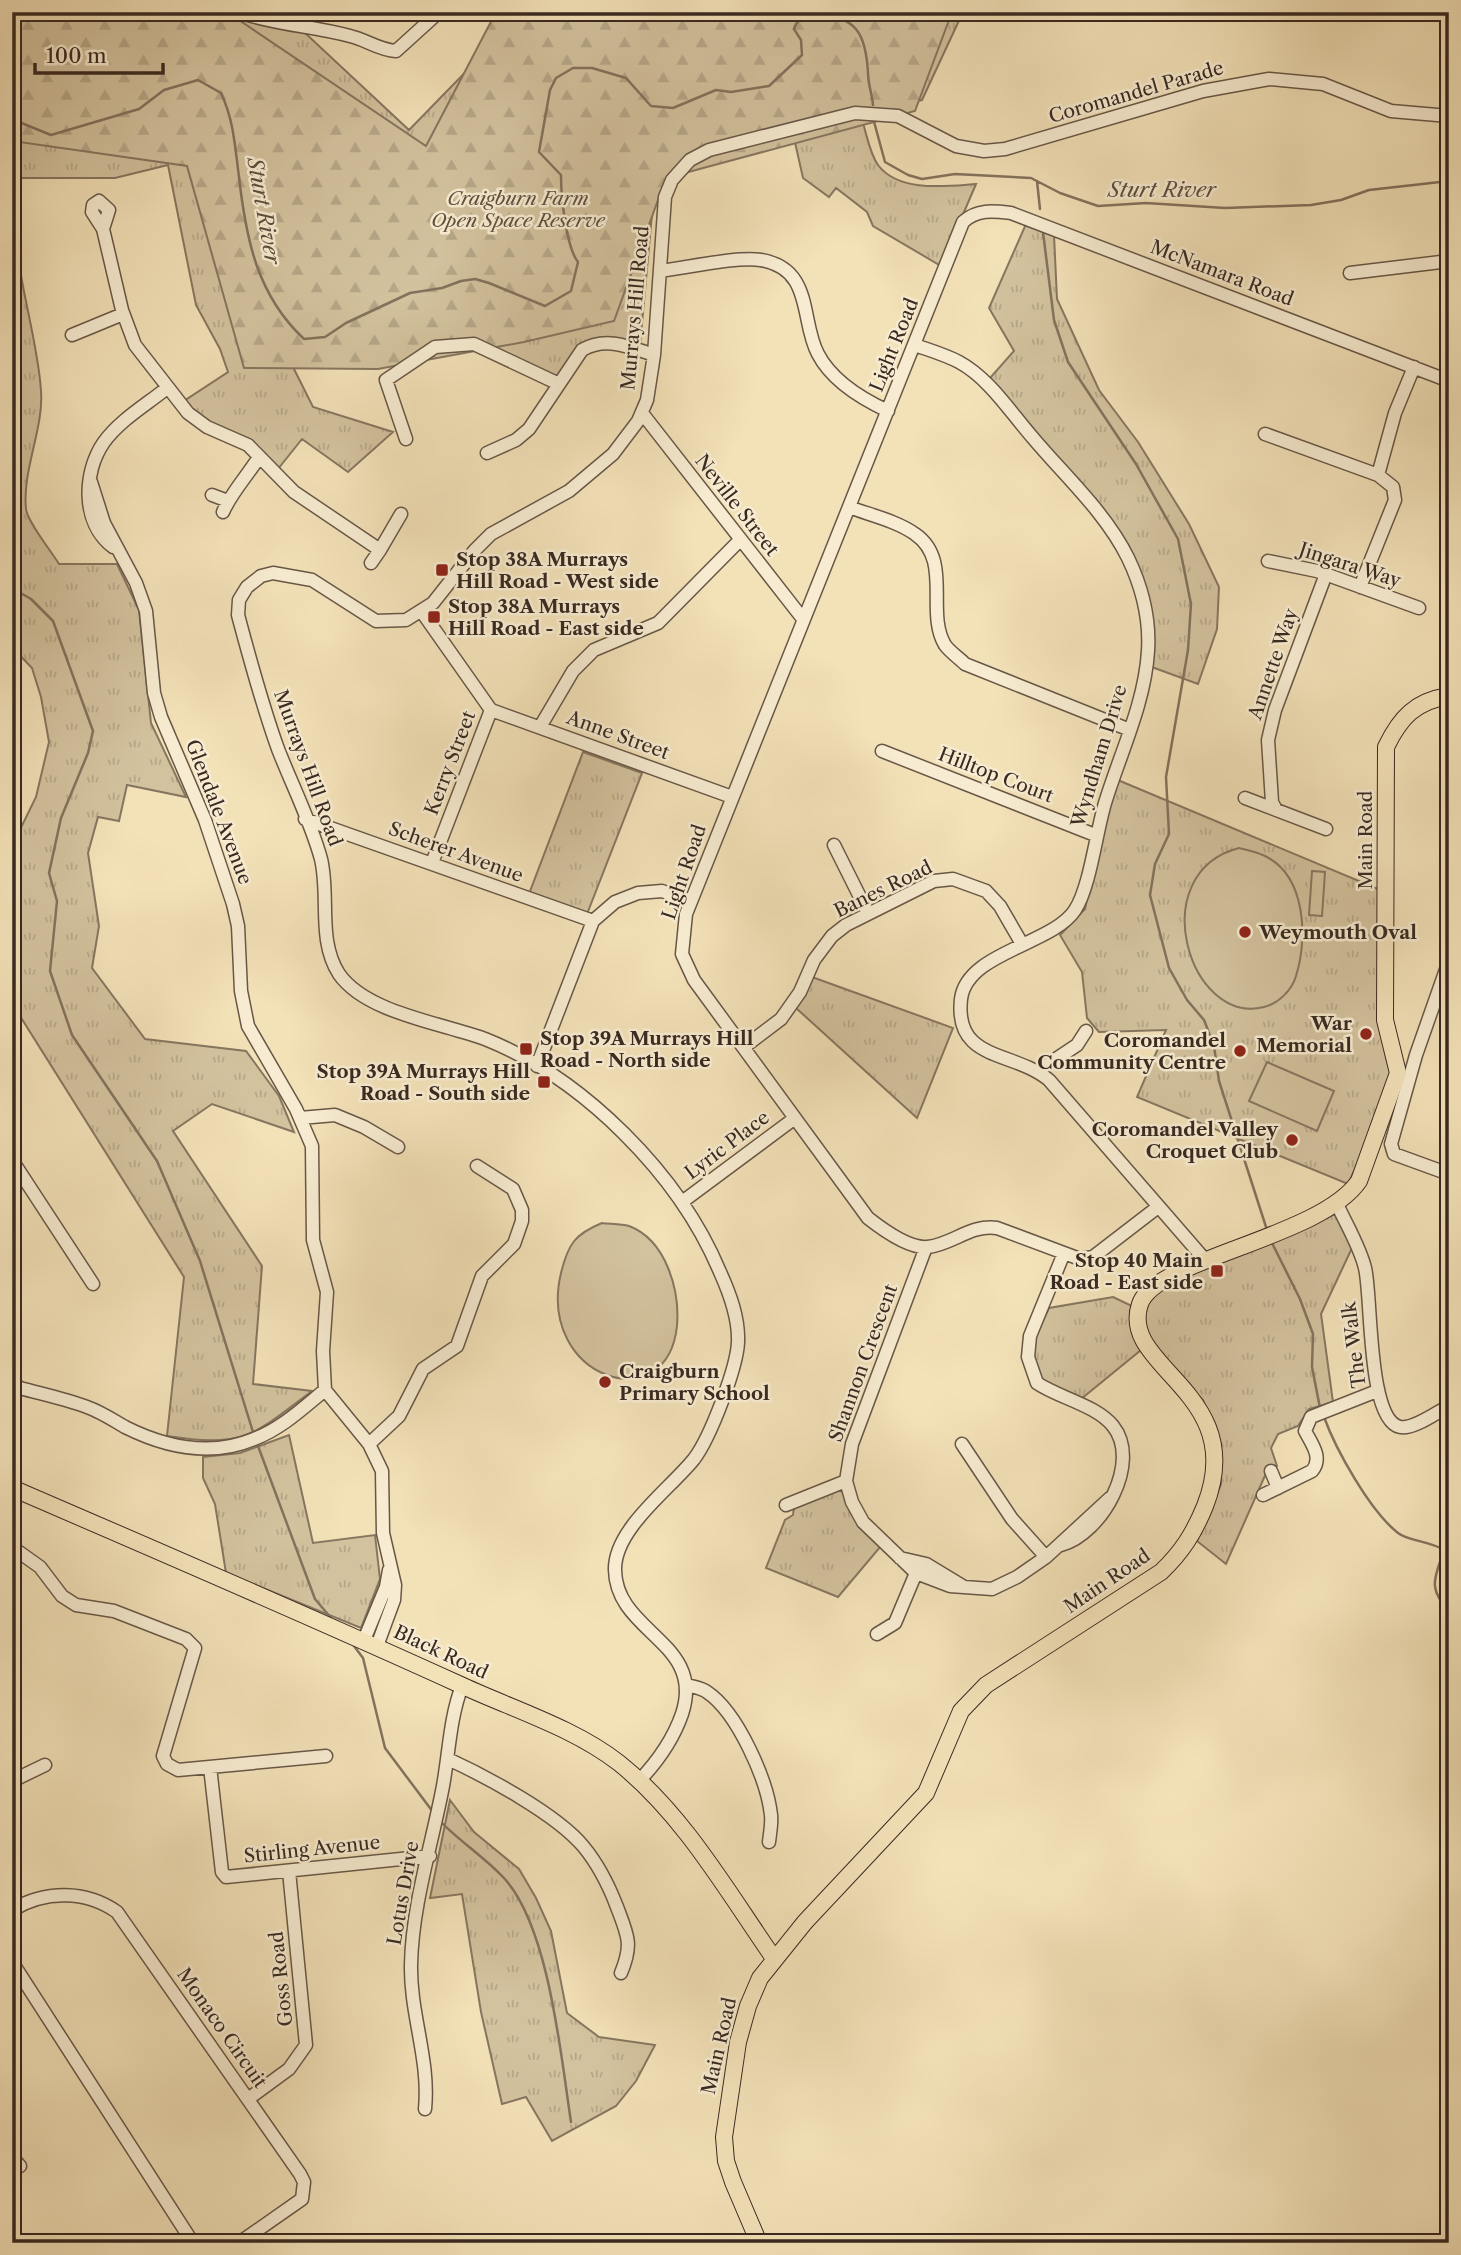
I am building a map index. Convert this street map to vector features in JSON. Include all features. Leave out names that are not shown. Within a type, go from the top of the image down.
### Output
[{"type":"main road","name":"Main Road","points":[[759,2243],[726,2161],[724,2137],[726,2108],[748,2006],[773,1958],[926,1793],[961,1711],[986,1685],[1161,1572],[1180,1554],[1193,1535],[1214,1483],[1213,1440],[1189,1393],[1139,1337],[1136,1320],[1141,1301],[1151,1288],[1163,1280],[1270,1236],[1337,1204],[1359,1181],[1404,1074],[1385,1020],[1386,747],[1398,723],[1412,709],[1431,699],[1449,696]]},
{"type":"main road","name":"Black Road","points":[[12,1488],[364,1640],[585,1741],[639,1781],[697,1849],[773,1958]]},
{"type":"street","points":[[238,12],[295,28],[353,36],[383,50],[396,51],[439,12]]},
{"type":"street","name":"Coromandel Parade","points":[[880,113],[898,116],[956,146],[984,150],[1038,141],[1203,90],[1269,79],[1323,84],[1401,113],[1449,116]]},
{"type":"street","name":"Murrays Hill Road","points":[[687,1685],[677,1658],[624,1604],[615,1567],[625,1535],[696,1457],[709,1434],[738,1345],[731,1297],[711,1250],[682,1202],[668,1182],[622,1133],[537,1066],[484,1039],[374,1002],[355,990],[341,976],[327,943],[321,860],[276,743],[238,615],[239,600],[247,587],[261,576],[290,574],[312,580],[376,621],[392,623],[422,612],[433,603],[491,534],[569,491],[593,474],[613,454],[642,413],[654,355],[666,197],[672,180],[691,160],[709,150],[858,113],[880,113]]},
{"type":"street","name":"Light Road","points":[[926,1247],[890,1235],[868,1218],[694,980],[682,954],[686,914],[803,619],[963,222],[980,212]]},
{"type":"street","name":"McNamara Road","points":[[980,212],[1011,213],[1448,380]]},
{"type":"street","points":[[103,229],[123,314],[135,345],[167,388],[198,421],[248,445],[294,492],[380,550]]},
{"type":"street","points":[[660,271],[749,261],[773,264],[794,280],[801,291],[817,353],[828,369],[841,383],[888,411]]},
{"type":"street","points":[[1349,273],[1449,261]]},
{"type":"street","points":[[72,335],[123,314]]},
{"type":"street","points":[[406,439],[386,380],[435,346],[465,344],[487,349],[559,384]]},
{"type":"street","points":[[488,453],[516,440],[528,429],[573,360],[593,344],[618,344],[654,355]]},
{"type":"street","name":"Wyndham Drive","points":[[915,345],[960,362],[986,383],[1110,528],[1128,559],[1145,604],[1148,651],[1130,730],[1095,835],[1082,897],[1074,912],[1062,923],[981,969],[967,982],[961,999],[963,1027],[972,1044],[1038,1070]]},
{"type":"street","points":[[1378,475],[1395,413],[1414,367]]},
{"type":"street","name":"Glendale Avenue","points":[[167,388],[120,424],[103,443],[94,462],[91,482],[116,549],[136,583],[146,611],[154,693],[160,717],[205,820],[233,904],[238,926],[241,991],[248,1026],[300,1118],[312,1146],[313,1240],[327,1293],[323,1352],[325,1390]]},
{"type":"street","name":"Neville Street","points":[[642,413],[803,619]]},
{"type":"street","points":[[1265,434],[1378,475],[1394,487],[1395,500],[1360,587]]},
{"type":"street","points":[[212,495],[225,507],[259,457]]},
{"type":"street","points":[[849,507],[916,534],[932,555],[936,570],[939,631],[946,647],[965,664],[1130,730]]},
{"type":"street","points":[[372,563],[401,514]]},
{"type":"street","points":[[540,727],[573,671],[594,650],[658,623],[740,540]]},
{"type":"street","name":"Jingara Way","points":[[1268,561],[1326,574],[1419,608]]},
{"type":"street","name":"Annette Way","points":[[1276,810],[1272,802],[1268,740],[1275,710],[1326,574]]},
{"type":"street","name":"Kerry Street","points":[[422,612],[491,710],[432,863]]},
{"type":"street","name":"Anne Street","points":[[491,710],[732,797]]},
{"type":"street","name":"Hilltop Court","points":[[882,751],[1095,835]]},
{"type":"street","points":[[1245,798],[1326,829]]},
{"type":"street","name":"Scherer Avenue","points":[[305,819],[593,921]]},
{"type":"street","points":[[834,845],[869,913]]},
{"type":"street","name":"Banes Road","points":[[744,1047],[781,1020],[800,992],[814,960],[832,936],[869,913],[934,881],[953,879],[986,891],[994,897],[1023,944]]},
{"type":"street","points":[[537,1066],[593,921],[615,902],[638,893],[662,891],[691,901]]},
{"type":"street","points":[[1449,961],[1404,1074],[1391,1144],[1394,1154],[1449,1174]]},
{"type":"street","points":[[1086,1031],[1076,1045],[1038,1070],[1206,1261]]},
{"type":"street","points":[[300,1118],[335,1115],[364,1127],[398,1147]]},
{"type":"street","name":"Lyric Place","points":[[682,1202],[795,1118]]},
{"type":"street","points":[[12,1160],[17,1181],[93,1284]]},
{"type":"street","points":[[369,1444],[399,1416],[423,1369],[457,1346],[482,1276],[514,1244],[522,1221],[519,1200],[513,1189],[477,1166]]},
{"type":"street","name":"The Walk","points":[[1337,1204],[1366,1268],[1377,1391],[1392,1423],[1400,1427],[1409,1426],[1449,1406]]},
{"type":"street","points":[[926,1247],[983,1226],[997,1228],[1080,1259],[1093,1257],[1158,1207]]},
{"type":"street","name":"Shannon Crescent","points":[[926,1247],[852,1444],[846,1480],[852,1502],[863,1522],[916,1573],[950,1586],[992,1589],[1017,1577],[1057,1547],[1069,1544],[1095,1524],[1106,1511],[1124,1464],[1123,1447],[1112,1424],[1037,1382],[1028,1357],[1030,1336],[1064,1253]]},
{"type":"street","points":[[12,1382],[20,1388],[85,1406],[144,1436],[172,1445],[198,1449],[224,1448],[253,1440],[276,1429],[325,1390],[369,1444],[382,1471],[383,1533],[390,1563],[386,1587],[364,1640]]},
{"type":"street","points":[[1263,1495],[1312,1471],[1317,1465],[1318,1456],[1305,1431],[1311,1417],[1377,1391]]},
{"type":"street","points":[[962,1444],[1012,1519],[1046,1557]]},
{"type":"street","points":[[1271,1471],[1278,1488]]},
{"type":"street","points":[[786,1505],[846,1480]]},
{"type":"street","points":[[19,1552],[40,1567],[62,1596],[76,1605],[114,1611],[186,1639],[195,1648],[163,1756],[167,1765],[178,1770],[326,1756]]},
{"type":"street","name":"Shannon Crescent","points":[[900,1558],[926,1564],[964,1587]]},
{"type":"street","points":[[877,1634],[895,1623],[916,1573]]},
{"type":"street","points":[[639,1781],[667,1748],[685,1704],[687,1685],[706,1691],[725,1710],[749,1749],[766,1793],[771,1816],[769,1842]]},
{"type":"street","name":"Lotus Drive","points":[[425,2109],[428,2080],[412,2002],[413,1932],[448,1759],[455,1704],[462,1686]]},
{"type":"street","points":[[448,1759],[492,1782],[562,1828],[583,1846],[608,1884],[629,1939],[629,1952],[621,1973]]},
{"type":"street","points":[[12,1781],[45,1765]]},
{"type":"street","name":"Stirling Avenue","points":[[210,1767],[222,1872],[226,1877],[430,1856]]},
{"type":"street","name":"Goss Road","points":[[248,2099],[289,2069],[306,2045],[289,1871]]},
{"type":"street","name":"Monaco Circuit","points":[[12,1910],[30,1900],[75,1894],[105,1903],[117,1912],[300,2174],[304,2193],[302,2199],[239,2243]]},
{"type":"street","points":[[12,1962],[193,2243]]},
{"type":"green space","name":"Craigburn Farm Open Space Reserve","points":[[12,12],[262,12],[303,31],[409,130],[524,12],[963,12],[922,100],[682,146],[654,192],[640,345],[609,338],[590,340],[582,345],[557,377],[478,340],[292,365],[313,407],[393,432],[348,472],[302,439],[278,469],[200,417],[184,401],[228,372],[220,349],[196,305],[168,165],[115,178],[19,178],[15,230],[41,391],[39,420],[27,479],[27,514],[59,564],[117,564],[139,610],[151,723],[186,797],[127,785],[119,821],[98,817],[88,853],[99,926],[92,968],[145,1039],[246,1051],[279,1096],[294,1132],[212,1104],[173,1131],[262,1266],[253,1384],[312,1391],[260,1428],[231,1439],[167,1436],[184,1277],[20,1016],[12,985],[12,846],[36,797],[49,742],[41,697],[32,668],[12,647]]},
{"type":"green space","name":"Craigburn Farm Open Space Reserve","points":[[12,12],[227,12],[426,146],[496,12],[952,12],[915,111],[666,178],[614,321],[524,342],[378,369],[244,368],[187,166],[12,141]]},
{"type":"green space","points":[[863,123],[875,161],[887,174],[898,180],[924,186],[976,184],[941,266],[873,226],[867,212],[836,188],[829,197],[803,178],[794,138]]},
{"type":"green space","points":[[1026,224],[1054,235],[1057,299],[1099,390],[1138,442],[1189,524],[1219,587],[1217,629],[1198,684],[1149,666],[1150,603],[1099,506],[990,378],[1014,351],[989,308]]},
{"type":"green space","points":[[583,752],[642,773],[587,914],[529,894]]},
{"type":"green space","points":[[1113,778],[1378,889],[1392,1070],[1368,1140],[1348,1184],[1137,1097],[1166,1030],[1099,1032],[1087,1018],[1082,972],[1060,935],[1085,909]]},
{"type":"green space","name":"Weymouth Oval","points":[[1239,848],[1262,855],[1279,865],[1289,878],[1300,909],[1302,944],[1296,976],[1284,996],[1264,1007],[1237,1007],[1215,994],[1198,972],[1187,944],[1185,914],[1192,886],[1209,863]]},
{"type":"green space","points":[[1312,871],[1325,872],[1322,916],[1309,915]]},
{"type":"green space","points":[[812,977],[953,1028],[917,1118],[796,1008]]},
{"type":"green space","points":[[1267,1062],[1334,1091],[1317,1131],[1249,1101]]},
{"type":"green space","points":[[1335,1214],[1352,1248],[1321,1314],[1333,1402],[1309,1409],[1298,1426],[1278,1434],[1271,1448],[1277,1466],[1267,1471],[1226,1564],[1197,1541],[1221,1484],[1219,1441],[1203,1400],[1158,1354],[1144,1334],[1146,1306],[1166,1283]]},
{"type":"green space","points":[[602,1223],[629,1226],[653,1242],[668,1268],[676,1297],[677,1326],[668,1355],[651,1373],[629,1379],[606,1374],[584,1361],[567,1339],[558,1309],[561,1273],[570,1247],[585,1231]]},
{"type":"green space","points":[[1113,1297],[1132,1306],[1132,1329],[1141,1350],[1081,1399],[1042,1380],[1037,1368],[1034,1343],[1049,1308]]},
{"type":"green space","points":[[289,1435],[313,1543],[375,1535],[380,1579],[361,1628],[226,1573],[215,1504],[203,1478],[203,1457],[240,1453]]},
{"type":"green space","points":[[842,1487],[881,1546],[838,1597],[766,1568],[785,1520],[793,1515],[794,1507]]},
{"type":"green space","points":[[450,1800],[474,1832],[519,1869],[536,1898],[551,1931],[567,2013],[599,2037],[655,2045],[636,2081],[616,2106],[552,2141],[526,2097],[502,2104],[481,2012],[462,1894],[430,1898]]},
{"type":"waterway","name":"Sturt River","points":[[12,108],[19,122],[51,135],[139,109],[164,90],[198,80],[221,93],[231,124],[242,200],[256,265],[275,304],[304,339],[325,337],[346,323],[410,293],[442,288],[461,281],[475,279],[489,283],[545,306],[571,291],[578,262],[567,233],[561,175],[539,152],[550,90],[556,78],[573,68],[592,68],[626,78],[651,106],[673,108],[716,90],[731,92],[769,86],[802,55],[801,40],[794,29],[797,23],[808,16],[829,16],[850,23],[861,38],[865,48],[873,105]]},
{"type":"waterway","name":"Sturt River","points":[[873,118],[885,162],[908,175],[922,179],[955,174],[1031,178],[1060,193],[1098,206],[1146,203],[1225,208],[1311,205],[1341,200],[1369,190],[1449,181]]},
{"type":"waterway","points":[[1037,181],[1040,209]]},
{"type":"waterway","points":[[1043,232],[1054,320],[1068,362],[1136,464],[1178,539],[1191,604],[1188,650],[1166,777],[1169,834],[1155,864],[1150,895],[1169,968],[1187,1000],[1204,1020],[1214,1046],[1219,1081],[1267,1230]]},
{"type":"waterway","points":[[12,588],[31,599],[53,621],[93,731],[88,753],[61,818],[49,873],[57,901],[50,971],[72,1035],[157,1161],[200,1261],[253,1432]]},
{"type":"waterway","points":[[1272,1243],[1300,1299],[1313,1334],[1312,1367],[1320,1408]]},
{"type":"waterway","points":[[1324,1417],[1355,1479],[1387,1523],[1402,1536],[1444,1550],[1436,1574],[1435,1588],[1449,1611]]},
{"type":"waterway","points":[[258,1446],[315,1599],[331,1618]]},
{"type":"waterway","points":[[351,1642],[363,1658],[385,1748],[433,1812]]},
{"type":"waterway","points":[[439,1820],[503,1877],[519,1899],[532,1926],[550,1993],[571,2122]]},
{"type":"place","name":"Stop 38A Murrays Hill Road - West side","points":[[442,570]]},
{"type":"place","name":"Stop 38A Murrays Hill Road - East side","points":[[434,617]]},
{"type":"place","name":"Weymouth Oval","points":[[1245,932]]},
{"type":"place","name":"War Memorial","points":[[1366,1034]]},
{"type":"place","name":"Stop 39A Murrays Hill Road - North side","points":[[526,1049]]},
{"type":"place","name":"Coromandel Community Centre","points":[[1240,1051]]},
{"type":"place","name":"Stop 39A Murrays Hill Road - South side","points":[[544,1082]]},
{"type":"place","name":"Coromandel Valley Croquet Club","points":[[1292,1140]]},
{"type":"place","name":"Stop 40 Main Road - East side","points":[[1217,1271]]},
{"type":"place","name":"Craigburn Primary School","points":[[605,1382]]}]
